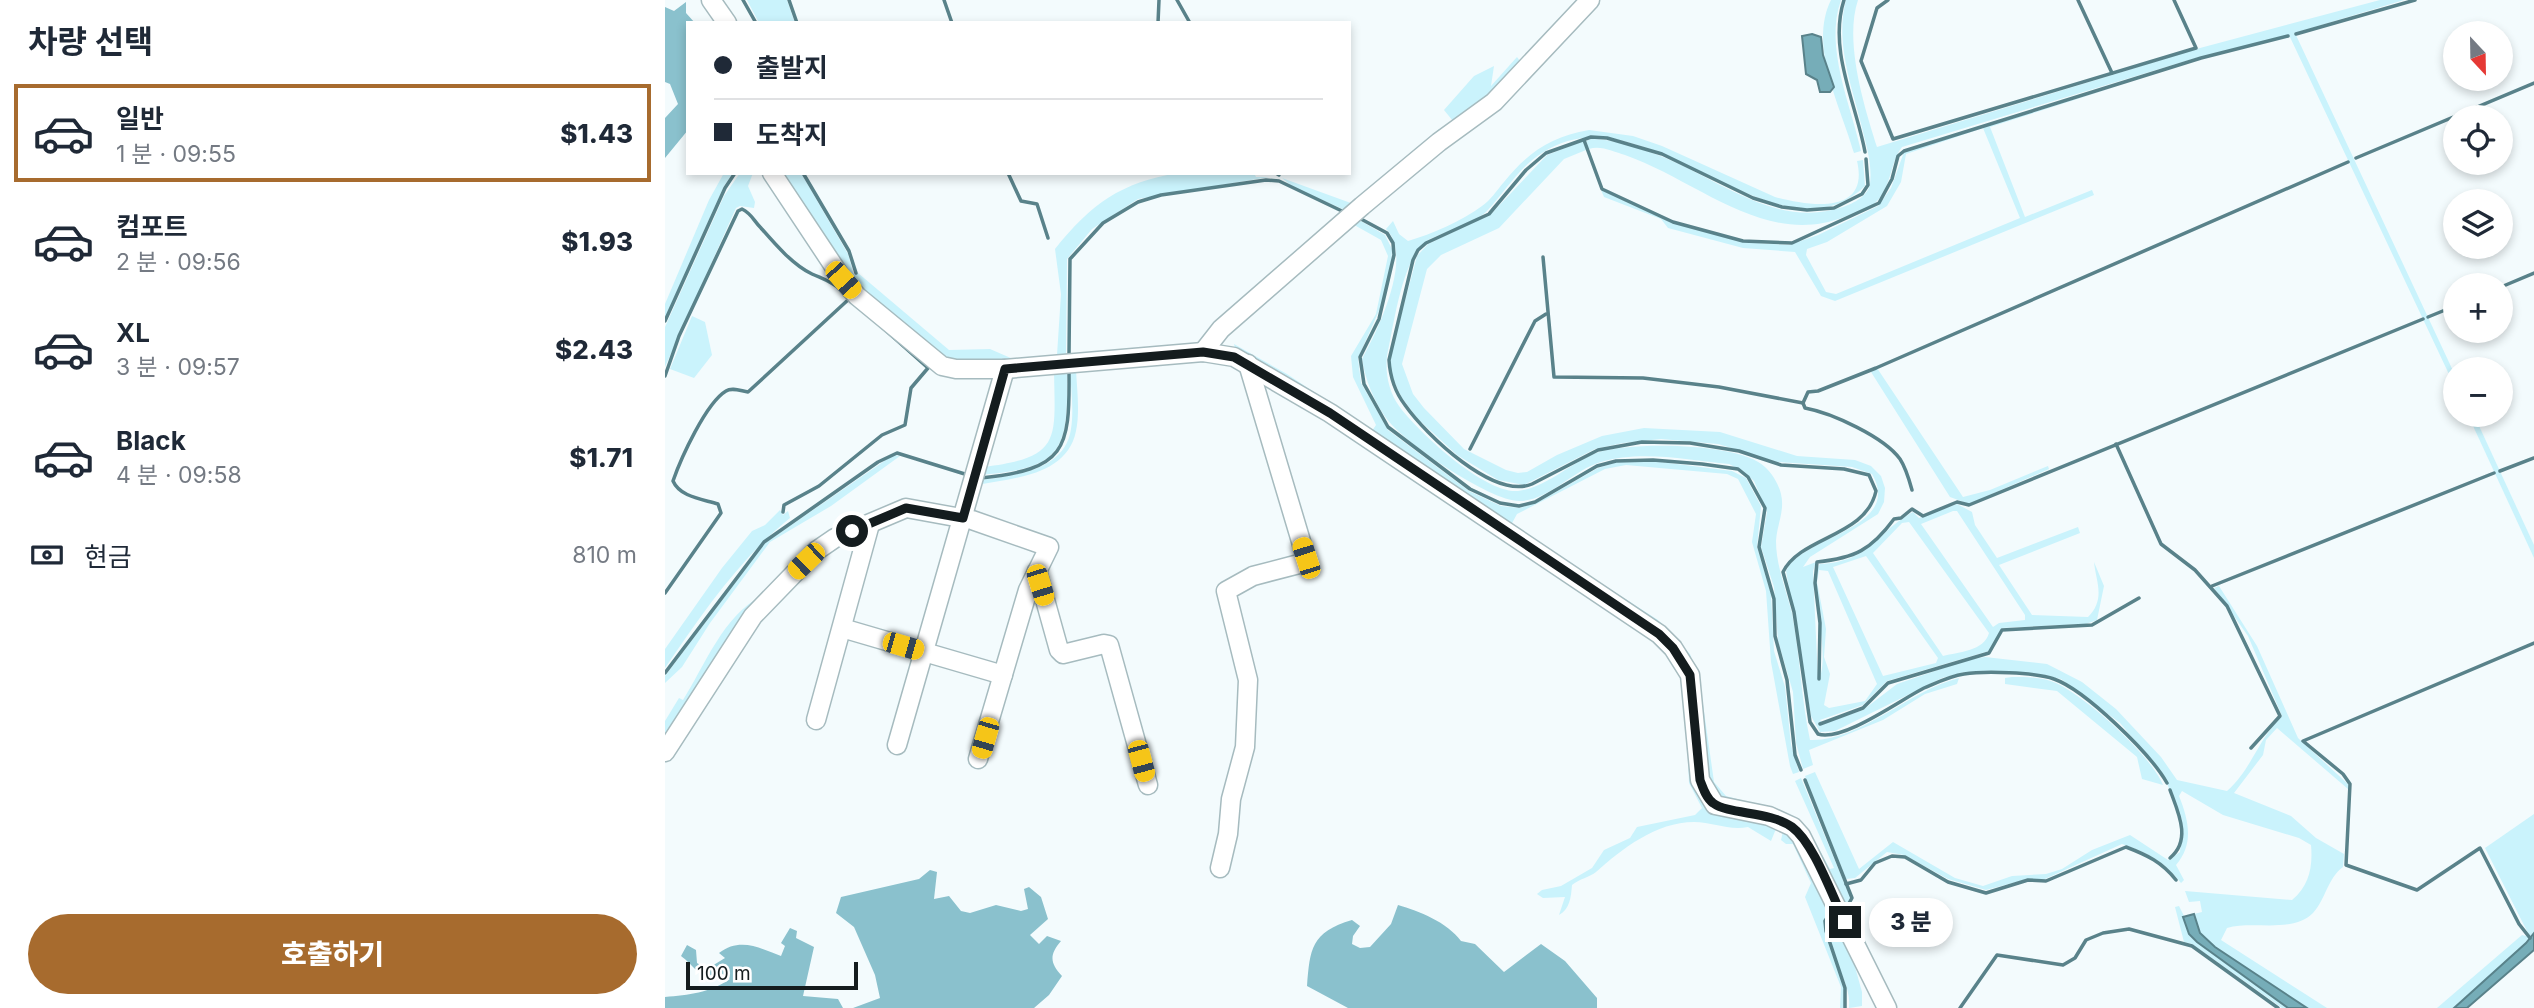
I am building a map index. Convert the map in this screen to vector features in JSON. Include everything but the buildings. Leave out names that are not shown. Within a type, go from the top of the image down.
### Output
[{"type":"street","points":[[711,0],[726,21]]},
{"type":"street","points":[[1203,352],[1221,330],[1362,206],[1439,142],[1495,102],[1590,0]]},
{"type":"street","points":[[773,175],[843,280],[942,366],[956,369],[1005,369],[1220,352],[1248,364],[1330,413],[1659,634],[1673,648],[1690,675],[1700,780],[1706,794],[1715,805],[1769,816],[1793,827],[1801,836],[1887,1008]]},
{"type":"street","points":[[1220,868],[1228,834],[1231,799],[1245,747],[1248,680],[1226,590],[1253,576],[1299,564],[1306,558],[1248,364]]},
{"type":"street","points":[[897,746],[1005,369]]},
{"type":"street","points":[[665,752],[753,616],[773,593],[816,551],[835,538],[906,508],[963,518],[1049,547],[1028,590],[978,759]]},
{"type":"street","points":[[816,720],[870,524]]},
{"type":"street","points":[[1037,571],[1059,650],[1063,654],[1109,645],[1147,785]]},
{"type":"street","points":[[842,628],[1003,675]]},
{"type":"shaded area","points":[[747,0],[787,0],[794,21],[758,21]]},
{"type":"shaded area","points":[[1831,0],[1841,0],[1837,18],[1837,56],[1861,151],[1854,153],[1829,77],[1825,56],[1825,18]]},
{"type":"shaded area","points":[[1846,0],[1858,0],[1854,16],[1854,54],[1877,147],[2200,48],[2380,0],[2404,0],[2295,33],[2447,357],[2443,357],[2443,362],[2289,35],[2199,57],[1902,147],[1884,191],[1874,204],[1860,212],[1815,224],[1787,224],[1759,218],[1625,155],[1603,148],[1589,149],[1586,141],[1591,139],[1633,146],[1680,164],[1747,198],[1794,212],[1818,212],[1843,207],[1856,201],[1869,188],[1870,172],[1867,148],[1844,51],[1843,17]]},
{"type":"shaded area","points":[[686,2],[686,13],[693,21],[686,21],[686,132],[665,158],[665,118],[678,104],[670,84],[665,82],[665,7],[674,11]]},
{"type":"shaded area","points":[[1812,34],[1821,37],[1823,55],[1834,87],[1830,92],[1820,92],[1817,80],[1806,74],[1802,36]]},
{"type":"shaded area","points":[[1517,57],[1525,68],[1401,166],[1439,129],[1447,129],[1453,121],[1444,110],[1474,76],[1494,66],[1491,86]]},
{"type":"shaded area","points":[[2118,86],[1990,127],[2025,217],[2092,190],[2094,195],[1835,301],[1821,296],[1795,252],[1743,248],[1668,228],[1661,219],[1604,197],[1601,190],[1672,223],[1743,242],[1789,245],[1818,235],[1878,206],[1891,188],[1904,152]],"holes":[[[1983,128],[2020,218],[1836,294],[1826,292],[1806,255],[1807,249],[1827,242],[1887,206],[1901,182],[1906,154]]]},
{"type":"shaded area","points":[[1589,130],[1633,136],[1662,146],[1775,197],[1819,204],[1839,201],[1830,206],[1792,207],[1752,195],[1667,156],[1624,141],[1582,138],[1542,153],[1519,172],[1482,215],[1430,239],[1412,259],[1396,309],[1387,356],[1390,389],[1408,417],[1436,445],[1488,483],[1504,489],[1529,489],[1599,452],[1635,447],[1685,446],[1710,449],[1752,459],[1765,467],[1775,479],[1781,494],[1776,550],[1792,613],[1810,740],[1847,733],[1940,684],[1959,678],[1957,684],[1925,694],[1883,720],[1809,750],[1813,765],[1803,769],[1796,743],[1793,692],[1778,641],[1774,587],[1761,547],[1767,512],[1754,481],[1743,471],[1729,464],[1681,458],[1616,458],[1581,471],[1541,496],[1520,501],[1507,499],[1469,482],[1410,441],[1386,418],[1368,382],[1362,359],[1384,312],[1395,274],[1394,241],[1386,229],[1393,221],[1399,234],[1408,241],[1447,227],[1485,204],[1513,171],[1541,147]]},
{"type":"shaded area","points":[[1583,141],[1586,150],[1564,159],[1499,228],[1441,255],[1427,269],[1402,364],[1413,394],[1424,408],[1464,449],[1506,470],[1518,473],[1527,472],[1557,455],[1602,436],[1644,428],[1720,432],[1797,456],[1855,460],[1871,466],[1881,476],[1885,488],[1884,502],[1878,514],[1810,557],[1803,567],[1816,562],[1813,571],[1818,681],[1823,654],[1816,586],[1820,564],[1851,558],[1862,552],[1913,512],[1919,518],[1957,504],[1972,512],[1975,525],[1997,558],[2078,527],[2080,533],[1999,565],[2032,615],[2088,617],[2097,604],[2098,597],[2094,562],[2104,586],[2097,620],[2086,624],[2002,628],[1989,651],[1887,681],[1863,705],[1820,720],[1823,724],[1863,710],[1897,684],[1967,660],[1985,657],[2047,664],[2082,682],[2116,709],[2161,757],[2177,780],[2227,791],[2243,773],[2267,734],[2282,716],[2248,636],[2214,588],[2219,586],[2257,646],[2298,738],[2349,785],[2348,789],[2277,728],[2266,740],[2263,755],[2234,793],[2291,816],[2316,838],[2344,854],[2343,867],[2333,877],[2313,913],[2304,919],[2283,925],[2227,928],[2221,940],[2327,1008],[2307,1008],[2215,947],[2200,933],[2194,914],[2202,912],[2200,901],[2189,902],[2185,891],[2292,900],[2309,876],[2311,845],[2299,838],[2223,815],[2182,791],[2179,796],[2188,832],[2185,849],[2176,865],[2184,880],[2181,883],[2155,859],[2122,844],[2045,879],[2028,879],[1986,890],[1948,879],[1904,855],[1887,852],[1855,878],[1846,879],[1805,776],[1815,772],[1859,869],[1893,842],[1955,878],[1983,886],[2012,876],[2046,874],[2062,869],[2092,850],[2130,835],[2168,860],[2180,852],[2182,820],[2163,774],[2120,723],[2061,679],[2023,672],[1965,672],[1942,678],[1835,731],[1820,732],[1811,716],[1786,571],[1795,559],[1810,549],[1863,520],[1874,507],[1878,493],[1872,474],[1852,467],[1777,462],[1718,444],[1661,439],[1595,449],[1524,485],[1498,480],[1457,455],[1418,419],[1402,398],[1392,377],[1390,357],[1417,256],[1428,244],[1491,214],[1547,155]],"holes":[[[1957,511],[2025,615],[2025,620],[1999,623],[1993,627],[1921,524]],[[1909,522],[1989,633],[1982,644],[1943,656],[1873,553],[1902,523]],[[1866,556],[1938,658],[1936,663],[1883,676],[1833,567]],[[1819,570],[1828,571],[1877,684],[1865,701],[1829,708],[1824,705],[1830,674],[1824,657],[1826,629],[1817,582]]]},
{"type":"shaded area","points":[[1863,160],[1865,186],[1851,194],[1859,179],[1857,161]]},
{"type":"shaded area","points":[[723,175],[732,175],[724,186],[665,318],[665,304],[709,200]]},
{"type":"shaded area","points":[[739,175],[752,175],[748,186],[755,202],[754,208],[736,208],[665,367],[665,327],[724,196]]},
{"type":"shaded area","points":[[780,175],[802,175],[848,254],[854,275],[858,273],[949,350],[990,349],[1013,359],[959,361],[937,353],[857,286]]},
{"type":"shaded area","points":[[1158,177],[1269,177],[1138,199],[1092,229],[1067,259],[1066,356],[1057,355],[1061,294],[1055,249],[1081,219],[1109,198],[1140,182]]},
{"type":"shaded area","points":[[1282,178],[1359,206],[1345,210],[1294,188]]},
{"type":"shaded area","points":[[1354,217],[1385,235],[1392,249],[1391,272],[1382,304],[1358,358],[1361,383],[1388,430],[1469,491],[1501,506],[1520,508],[1540,501],[1598,468],[1617,462],[1653,461],[1732,471],[1746,478],[1761,506],[1757,547],[1771,594],[1774,651],[1785,687],[1791,745],[1799,772],[1793,774],[1790,766],[1771,662],[1766,591],[1752,542],[1756,514],[1738,479],[1727,474],[1626,465],[1605,469],[1517,514],[1511,525],[1658,620],[1690,654],[1700,683],[1714,782],[1726,796],[1741,800],[1735,804],[1721,801],[1708,785],[1691,667],[1340,414],[1285,377],[1236,352],[1234,344],[1287,374],[1372,431],[1376,425],[1353,377],[1351,356],[1376,314],[1388,256],[1381,240],[1349,222]]},
{"type":"shaded area","points":[[692,316],[705,322],[712,355],[694,378],[670,369]]},
{"type":"shaded area","points":[[1877,368],[1963,497],[1990,490],[2048,466],[2049,469],[1969,504],[1950,497],[1871,372]]},
{"type":"shaded area","points":[[1070,369],[1076,370],[1078,400],[1076,431],[1071,446],[1062,457],[1037,472],[977,485],[979,480],[1035,469],[1059,454],[1067,443],[1071,429]]},
{"type":"shaded area","points":[[1054,370],[1067,370],[1066,418],[1063,436],[1056,450],[1045,460],[1030,467],[979,475],[984,467],[1028,457],[1041,450],[1049,441],[1053,429]]},
{"type":"shaded area","points":[[2474,427],[2480,427],[2534,545],[2534,558]]},
{"type":"shaded area","points":[[893,455],[900,456],[831,506],[770,542],[710,623],[682,667],[665,683],[665,676],[765,543]]},
{"type":"shaded area","points":[[780,510],[783,515],[788,511],[790,518],[738,569],[665,668],[665,649],[722,568],[752,531],[765,525]]},
{"type":"shaded area","points":[[762,596],[665,739],[665,721],[679,698],[683,700],[716,642],[737,615]]},
{"type":"shaded area","points":[[1669,648],[1684,666],[1689,684],[1693,762],[1702,794],[1718,809],[1778,824],[1771,841],[1748,827],[1734,828],[1694,822],[1666,827],[1641,838],[1594,874],[1572,885],[1568,906],[1559,915],[1565,897],[1543,898],[1537,894],[1542,890],[1561,886],[1592,868],[1604,850],[1630,838],[1637,827],[1695,815],[1702,808],[1689,783],[1684,674]]},
{"type":"shaded area","points":[[2005,678],[2051,681],[2083,700],[2132,743],[2163,785],[2142,779],[2137,757],[2057,691],[2005,684]]},
{"type":"shaded area","points":[[1801,778],[1850,897],[1849,909],[1846,911],[1813,842],[1747,806],[1768,806],[1789,816],[1806,830],[1830,869],[1834,868],[1795,781]]},
{"type":"shaded area","points":[[2534,814],[2534,933],[2527,943],[2454,1008],[2437,1008],[2522,935],[2530,937],[2485,848]]},
{"type":"shaded area","points":[[1784,827],[1792,832],[1834,911],[1825,921],[1825,931],[1845,988],[1844,1008],[1840,1008],[1841,987],[1805,897],[1811,883],[1793,844],[1786,844],[1781,840]]},
{"type":"shaded area","points":[[930,870],[937,872],[934,899],[949,896],[961,911],[970,913],[996,905],[1021,911],[1028,909],[1024,889],[1029,887],[1041,897],[1048,919],[1030,935],[1039,944],[1047,936],[1061,941],[1054,951],[1053,959],[1062,976],[1049,995],[1034,1008],[853,1008],[880,998],[875,975],[854,927],[836,913],[841,897],[919,879]]},
{"type":"shaded area","points":[[1398,905],[1432,918],[1448,928],[1461,941],[1475,944],[1504,972],[1541,944],[1565,961],[1597,998],[1597,1008],[1348,1008],[1307,986],[1312,952],[1321,936],[1328,930],[1352,920],[1360,926],[1353,936],[1352,944],[1360,948],[1370,947],[1391,924]]},
{"type":"shaded area","points":[[2179,906],[2197,942],[2288,1008],[2282,1008],[2192,944],[2184,942],[2175,907]]},
{"type":"shaded area","points":[[2194,914],[2200,933],[2215,947],[2307,1008],[2288,1008],[2197,942],[2189,934],[2183,917]]},
{"type":"shaded area","points":[[1831,915],[1880,1008],[1876,1008],[1852,956],[1862,992],[1862,1006],[1849,1008],[1846,984],[1828,937]]},
{"type":"shaded area","points":[[790,928],[797,931],[796,938],[814,947],[803,996],[838,999],[843,1008],[665,1008],[665,997],[707,990],[730,979],[721,973],[708,975],[698,972],[681,956],[687,945],[696,950],[697,963],[707,969],[725,958],[719,953],[735,946],[750,945],[781,956],[785,946],[781,943]]},
{"type":"shaded area","points":[[2534,933],[2534,950],[2467,1008],[2454,1008],[2526,943]]},
{"type":"waterway","points":[[743,0],[755,21]]},
{"type":"waterway","points":[[789,0],[796,21]]},
{"type":"waterway","points":[[944,0],[951,21]]},
{"type":"waterway","points":[[1158,21],[1159,0]]},
{"type":"waterway","points":[[1177,0],[1189,21]]},
{"type":"waterway","points":[[1844,0],[1840,19],[1841,57],[1865,152]]},
{"type":"waterway","points":[[1888,0],[1877,8],[1861,61],[1893,139],[2196,48],[2174,0]]},
{"type":"waterway","points":[[2078,0],[2112,73]]},
{"type":"waterway","points":[[2296,34],[2415,0]]},
{"type":"waterway","points":[[1584,140],[1602,189],[1673,222],[1743,241],[1792,243],[1879,203],[1892,179],[1898,156],[1904,151],[2201,58],[2288,36]]},
{"type":"waterway","points":[[2356,158],[2534,83]]},
{"type":"waterway","points":[[1866,159],[1868,185],[1862,194],[1834,208],[1807,210],[1782,207],[1753,198],[1662,154],[1607,138],[1591,137],[1546,153],[1526,170],[1489,214],[1426,243],[1418,250],[1413,260],[1389,360],[1398,395],[1428,432],[1462,462],[1499,483],[1516,486],[1532,484],[1598,450],[1642,442],[1690,443],[1739,451],[1781,465],[1844,469],[1869,475],[1876,491],[1870,506],[1860,518],[1804,551],[1792,560],[1783,572],[1794,612],[1810,722],[1818,734],[1842,732],[1871,719],[1924,688],[1954,676],[1984,673],[2035,675],[2067,685],[2099,709],[2147,756],[2167,783]]},
{"type":"waterway","points":[[1912,490],[1904,466],[1892,451],[1857,427],[1805,408],[1803,403],[1808,392],[1818,391],[1876,368],[2348,162]]},
{"type":"waterway","points":[[665,321],[725,188],[734,175]]},
{"type":"waterway","points":[[804,175],[849,251],[856,273]]},
{"type":"waterway","points":[[1009,175],[1021,201],[1037,204],[1048,238]]},
{"type":"waterway","points":[[1069,355],[1070,259],[1103,223],[1138,202],[1161,195],[1266,180],[1279,181],[1344,212]]},
{"type":"waterway","points":[[665,376],[679,336],[738,211],[742,209],[798,265],[841,290]]},
{"type":"waterway","points":[[1361,219],[1387,233],[1393,243],[1394,255],[1379,319],[1360,357],[1364,384],[1388,427],[1470,489],[1500,503],[1519,506],[1535,502],[1597,466],[1616,461],[1653,460],[1702,464],[1738,469],[1748,477],[1765,508],[1759,547],[1774,599],[1775,636],[1787,680],[1795,755],[1801,770]]},
{"type":"waterway","points":[[1543,257],[1554,377],[1643,378],[1719,387],[1803,403]]},
{"type":"waterway","points":[[2513,282],[2534,273]]},
{"type":"waterway","points":[[665,593],[721,513],[718,504],[686,494],[673,481],[688,446],[710,407],[728,390],[748,392],[849,299]]},
{"type":"waterway","points":[[2428,317],[2443,311]]},
{"type":"waterway","points":[[1470,449],[1535,321],[1546,314]]},
{"type":"waterway","points":[[1819,679],[1820,623],[1815,583],[1817,562],[1842,558],[1861,551],[1878,538],[1894,519],[1901,518],[1912,509],[1923,516],[1957,502],[1969,505],[2423,319]]},
{"type":"waterway","points":[[783,512],[784,505],[819,486],[882,435],[905,425],[911,388],[928,368],[883,328]]},
{"type":"waterway","points":[[981,478],[1030,469],[1046,461],[1057,451],[1064,438],[1067,421],[1069,372]]},
{"type":"waterway","points":[[2116,444],[2161,544],[2195,570],[2227,606],[2280,716],[2251,748]]},
{"type":"waterway","points":[[665,673],[764,542],[878,462],[897,453],[968,475]]},
{"type":"waterway","points":[[2500,471],[2534,458]]},
{"type":"waterway","points":[[2212,586],[2494,473]]},
{"type":"waterway","points":[[1820,724],[1863,708],[1888,683],[1989,653],[2002,630],[2092,625],[2139,598]]},
{"type":"waterway","points":[[2530,938],[2519,924],[2480,848],[2417,890],[2346,865],[2350,784],[2343,774],[2303,741],[2534,643]]},
{"type":"waterway","points":[[1805,780],[1852,898],[1848,905]]},
{"type":"waterway","points":[[2170,790],[2182,834],[2177,851],[2170,858]]},
{"type":"waterway","points":[[1846,884],[1861,880],[1875,863],[1892,856],[1905,857],[1948,882],[1986,893],[2028,880],[2046,881],[2126,847],[2154,860],[2176,880]]},
{"type":"waterway","points":[[1830,913],[1825,921],[1826,931],[1845,988],[1845,1008]]},
{"type":"waterway","points":[[1960,1008],[1997,955],[2063,965],[2075,958],[2086,940],[2103,933],[2129,929],[2192,946],[2278,1008]]},
{"type":"route","points":[[852,531],[906,508],[963,518],[1005,369],[1203,352],[1220,352],[1234,357],[1330,413],[1659,634],[1684,662],[1690,675],[1700,780],[1706,794],[1715,805],[1769,816],[1793,827],[1808,847],[1845,922]]}]
